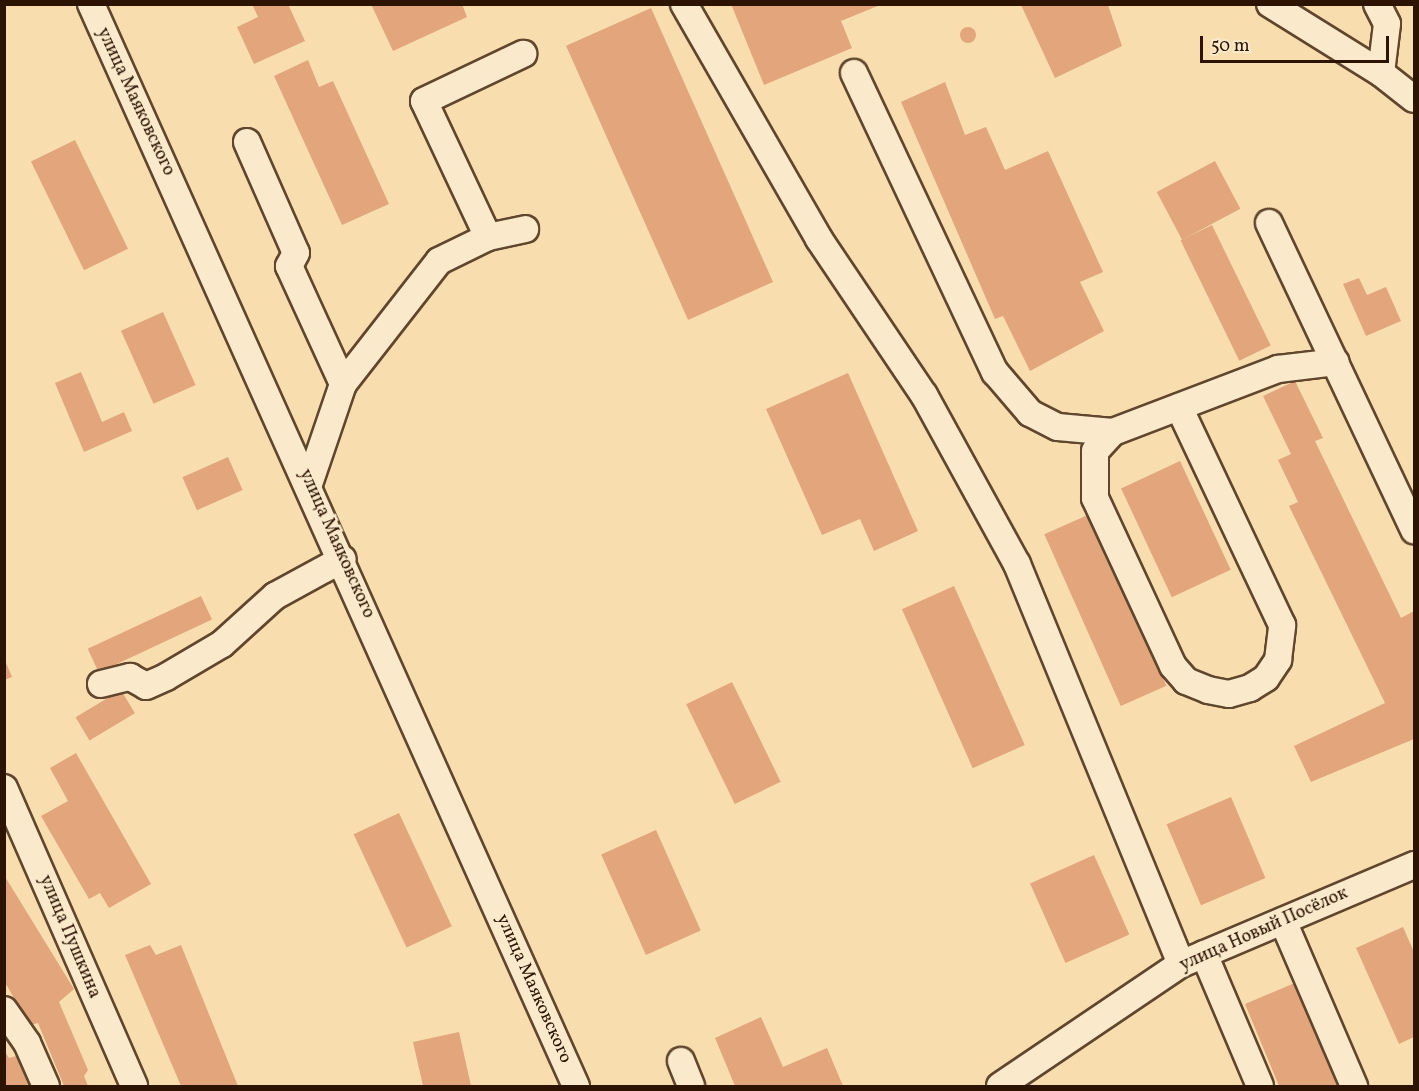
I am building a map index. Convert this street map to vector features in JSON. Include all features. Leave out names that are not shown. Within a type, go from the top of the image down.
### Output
[{"type":"street","name":"улица Маяковского","points":[[91,4],[343,559],[576,1086]]},
{"type":"street","points":[[684,4],[812,229],[924,395],[1017,564],[1193,959],[1260,1086]]},
{"type":"street","points":[[1270,4],[1381,73],[1414,99]]},
{"type":"street","points":[[1377,4],[1387,24],[1381,73]]},
{"type":"street","points":[[488,237],[424,100],[523,54]]},
{"type":"street","points":[[854,73],[1010,396],[1058,427],[1113,432]]},
{"type":"street","points":[[247,142],[296,253],[289,266],[343,384]]},
{"type":"street","points":[[1269,223],[1414,530]]},
{"type":"street","points":[[309,484],[343,384],[439,261],[488,237],[525,229]]},
{"type":"street","points":[[1179,407],[1282,625],[1278,660],[1266,678],[1250,688],[1229,694],[1208,690],[1186,681],[1173,666],[1095,498],[1095,451],[1113,432],[1278,369],[1336,362]]},
{"type":"street","points":[[101,684],[130,676],[146,686],[166,677],[222,644],[274,596],[343,559]]},
{"type":"street","name":"улица Пушкина","points":[[4,788],[134,1086]]},
{"type":"street","name":"улица Новый Посёлок","points":[[1000,1086],[1193,959],[1414,865]]},
{"type":"street","points":[[1283,921],[1354,1086]]},
{"type":"street","points":[[4,1010],[27,1043],[46,1086]]},
{"type":"street","points":[[681,1061],[692,1086]]},
{"type":"building","points":[[252,4],[288,4],[305,41],[254,64],[237,27],[258,17]]},
{"type":"building","points":[[371,4],[462,4],[467,17],[393,51]]},
{"type":"building","points":[[731,4],[880,5],[841,21],[852,48],[764,85]]},
{"type":"building","points":[[1021,5],[1108,5],[1122,46],[1055,78]]},
{"type":"building","points":[[651,8],[773,282],[688,320],[566,46]]},
{"type":"building","points":[[968,27],[976,35],[968,43],[960,35]]},
{"type":"building","points":[[308,60],[319,87],[333,81],[389,204],[342,225],[274,76]]},
{"type":"building","points":[[945,82],[965,135],[986,127],[1005,170],[1048,151],[1103,272],[1080,282],[1104,331],[1030,371],[1003,316],[995,319],[901,102]]},
{"type":"building","points":[[75,140],[128,249],[84,270],[31,161]]},
{"type":"building","points":[[1215,161],[1240,209],[1182,240],[1157,192]]},
{"type":"building","points":[[1212,225],[1271,345],[1239,361],[1181,240]]},
{"type":"building","points":[[1359,278],[1367,295],[1386,287],[1401,321],[1366,336],[1343,284]]},
{"type":"building","points":[[163,312],[196,385],[154,404],[121,331]]},
{"type":"building","points":[[81,372],[102,422],[124,412],[132,431],[84,452],[55,383]]},
{"type":"building","points":[[848,373],[918,531],[874,551],[860,519],[822,535],[766,409]]},
{"type":"building","points":[[1295,381],[1323,438],[1315,441],[1401,618],[1414,611],[1414,739],[1311,782],[1294,746],[1385,703],[1289,506],[1298,502],[1278,460],[1291,454],[1263,396]]},
{"type":"building","points":[[228,457],[243,490],[197,510],[182,477]]},
{"type":"building","points":[[1180,461],[1231,570],[1172,597],[1121,488]]},
{"type":"building","points":[[1090,514],[1166,686],[1121,706],[1044,534]]},
{"type":"building","points":[[954,586],[1025,745],[973,768],[902,609]]},
{"type":"building","points":[[201,596],[212,620],[99,672],[88,649]]},
{"type":"building","points":[[4,658],[12,677],[4,680]]},
{"type":"building","points":[[732,682],[781,782],[735,804],[686,704]]},
{"type":"building","points":[[121,690],[135,713],[89,740],[76,717]]},
{"type":"building","points":[[76,753],[151,884],[109,908],[100,893],[89,899],[41,816],[68,801],[50,768]]},
{"type":"building","points":[[1231,797],[1265,878],[1201,905],[1167,824]]},
{"type":"building","points":[[399,813],[452,926],[407,947],[354,834]]},
{"type":"building","points":[[656,830],[701,930],[646,955],[601,854]]},
{"type":"building","points":[[1094,855],[1129,934],[1065,963],[1030,883]]},
{"type":"building","points":[[4,875],[74,989],[59,1002],[88,1070],[84,1076],[88,1086],[64,1086],[38,1023],[30,1025],[4,981]]},
{"type":"building","points":[[1403,927],[1414,952],[1414,1037],[1399,1044],[1356,948]]},
{"type":"building","points":[[150,945],[156,955],[181,945],[238,1086],[181,1086],[125,955]]},
{"type":"building","points":[[1297,982],[1341,1086],[1279,1086],[1245,1004]]},
{"type":"building","points":[[761,1017],[783,1067],[827,1048],[843,1086],[735,1086],[715,1038]]},
{"type":"building","points":[[459,1032],[471,1086],[423,1086],[413,1042]]},
{"type":"building","points":[[4,1050],[9,1058],[16,1056],[32,1086],[4,1086]]}]
